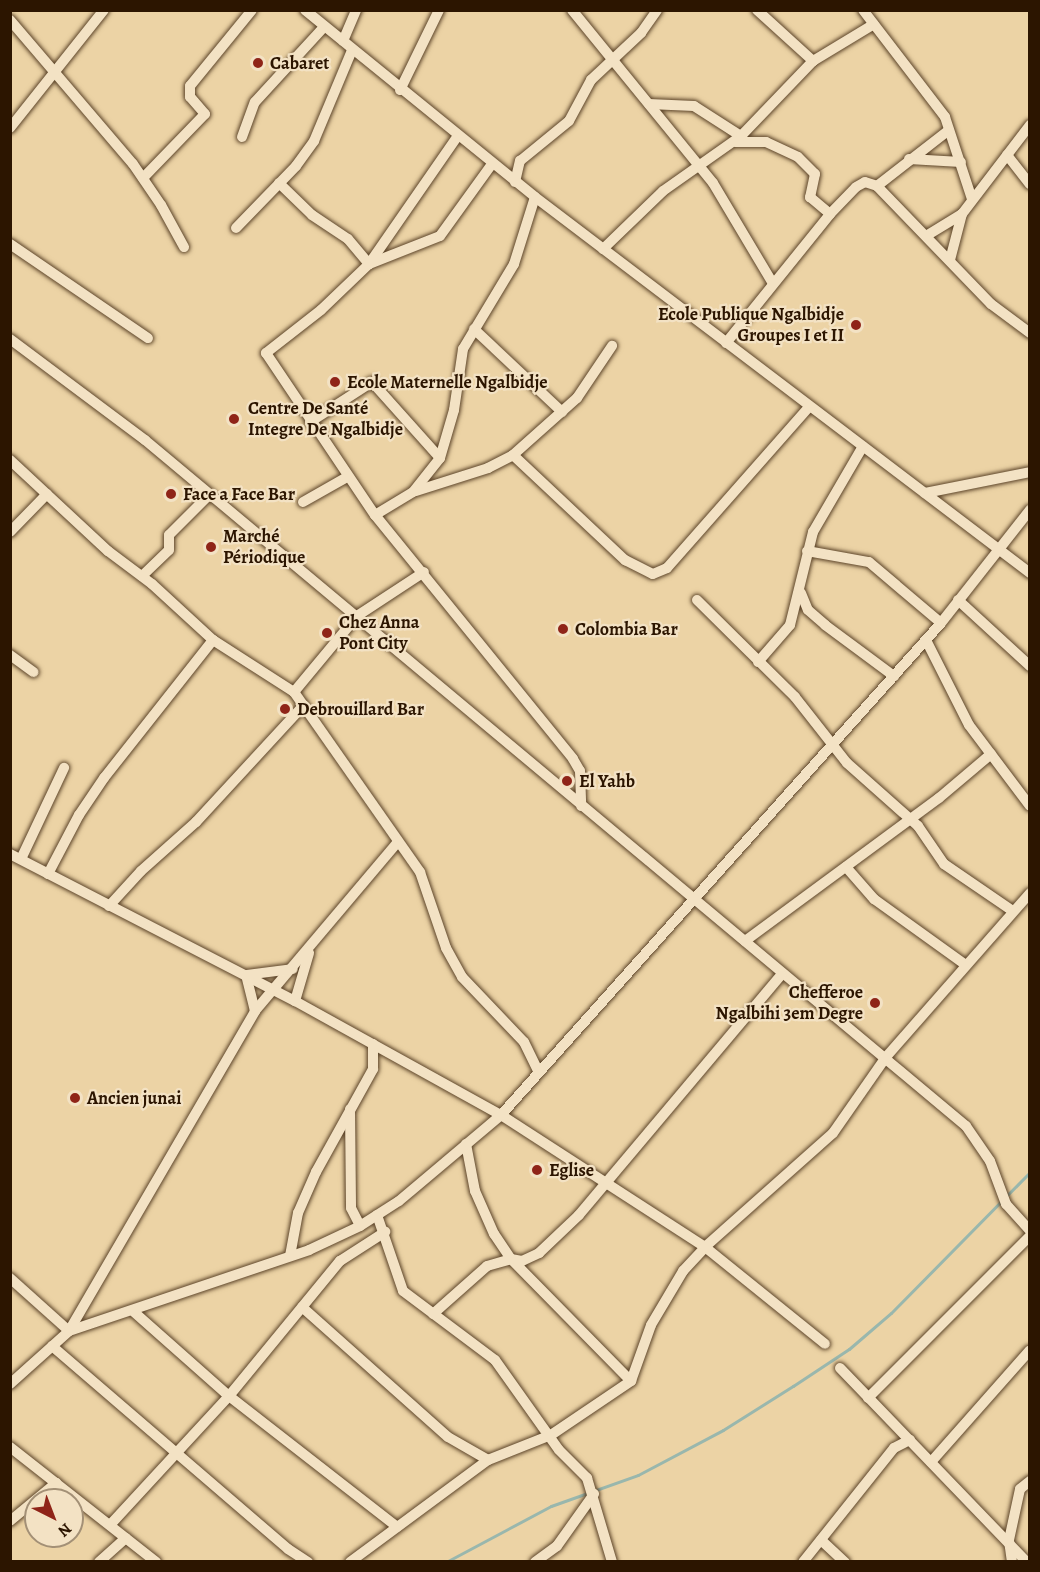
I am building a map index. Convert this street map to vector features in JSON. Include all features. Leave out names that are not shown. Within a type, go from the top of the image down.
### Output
[{"type":"street","points":[[10,128],[104,10]]},
{"type":"street","points":[[143,178],[205,114],[190,97],[190,86],[252,10]]},
{"type":"street","points":[[305,10],[515,182],[1029,573]]},
{"type":"street","points":[[343,41],[356,10]]},
{"type":"street","points":[[400,90],[439,10]]},
{"type":"street","points":[[572,10],[726,202],[772,282]]},
{"type":"street","points":[[515,182],[520,161],[569,121],[591,80],[614,61],[647,26],[657,10]]},
{"type":"street","points":[[757,10],[813,62]]},
{"type":"street","points":[[863,10],[929,93],[949,130],[972,200]]},
{"type":"street","points":[[10,20],[143,178],[184,247]]},
{"type":"street","points":[[603,249],[638,213],[697,164],[738,139],[813,62],[874,24]]},
{"type":"street","points":[[242,137],[255,102],[324,27]]},
{"type":"street","points":[[236,228],[279,183],[314,141],[352,50]]},
{"type":"street","points":[[649,104],[694,106],[738,139],[766,142],[798,157],[815,174],[810,197],[830,214]]},
{"type":"street","points":[[926,237],[962,213],[1029,125]]},
{"type":"street","points":[[877,186],[949,130]]},
{"type":"street","points":[[457,136],[369,264],[321,309],[266,353],[347,477],[375,515],[573,759],[582,784],[581,806]]},
{"type":"street","points":[[1007,155],[1029,184]]},
{"type":"street","points":[[909,159],[961,162]]},
{"type":"street","points":[[369,264],[440,236],[492,164]]},
{"type":"street","points":[[279,183],[312,215],[348,239],[369,264]]},
{"type":"street","points":[[726,343],[772,282],[830,214],[860,183],[877,186],[991,304],[1027,327]]},
{"type":"street","points":[[413,492],[440,458],[454,410],[458,365],[474,329],[513,264],[535,197]]},
{"type":"street","points":[[950,260],[962,213]]},
{"type":"street","points":[[10,244],[148,338]]},
{"type":"street","points":[[474,329],[562,412]]},
{"type":"street","points":[[10,339],[210,494],[581,806],[696,898],[781,975],[886,1057],[980,1142],[1006,1204],[1029,1231]]},
{"type":"street","points":[[375,515],[413,492],[488,468],[513,455],[562,412],[588,384],[612,346]]},
{"type":"street","points":[[310,422],[372,382],[440,458]]},
{"type":"street","points":[[513,455],[625,560],[653,574],[667,568],[809,407]]},
{"type":"street","points":[[758,662],[790,625],[801,593],[807,550],[823,511],[863,446]]},
{"type":"street","points":[[10,460],[108,551],[142,576],[213,640],[294,692],[420,872],[454,964],[484,1005],[524,1042],[538,1071]]},
{"type":"street","points":[[924,493],[1029,472]]},
{"type":"street","points":[[303,502],[347,477]]},
{"type":"street","points":[[10,532],[47,494]]},
{"type":"street","points":[[142,576],[169,550],[169,535],[210,494]]},
{"type":"street","points":[[69,1331],[134,1312],[290,1256],[360,1226],[377,1215],[501,1115],[941,623],[997,548],[1029,510]]},
{"type":"street","points":[[807,550],[868,562],[941,623]]},
{"type":"street","points":[[294,692],[357,616],[423,572]]},
{"type":"street","points":[[801,593],[808,610]]},
{"type":"street","points":[[697,600],[835,742],[847,763],[911,819],[944,864],[1013,911]]},
{"type":"street","points":[[958,600],[1029,666]]},
{"type":"street","points":[[795,606],[808,610],[894,676]]},
{"type":"street","points":[[48,874],[104,778],[213,640]]},
{"type":"street","points":[[926,640],[955,701],[990,754],[1029,806]]},
{"type":"street","points":[[10,655],[33,672]]},
{"type":"street","points":[[109,906],[141,870],[196,822],[304,705]]},
{"type":"street","points":[[745,941],[911,819],[990,754]]},
{"type":"street","points":[[64,768],[16,857],[295,1001],[501,1115],[603,1184],[705,1247],[825,1344]]},
{"type":"street","points":[[10,1384],[69,1331],[255,1011],[293,969],[398,842]]},
{"type":"street","points":[[846,867],[874,899],[966,965]]},
{"type":"street","points":[[350,1562],[488,1460],[551,1435],[631,1381],[651,1325],[683,1271],[705,1247],[833,1133],[886,1057],[1029,892]]},
{"type":"street","points":[[120,895],[122,913]]},
{"type":"street","points":[[295,1001],[311,947]]},
{"type":"street","points":[[246,975],[293,969]]},
{"type":"street","points":[[246,975],[255,1011]]},
{"type":"street","points":[[433,1314],[487,1266],[511,1259],[522,1261],[539,1253],[579,1215],[781,975]]},
{"type":"street","points":[[290,1256],[298,1213],[350,1109],[373,1069],[373,1044]]},
{"type":"street","points":[[350,1109],[351,1208],[360,1226]]},
{"type":"street","points":[[466,1144],[475,1191],[494,1233],[511,1259],[631,1381]]},
{"type":"street","points":[[377,1215],[385,1233],[398,1284],[433,1314],[495,1360],[551,1435],[559,1450],[587,1478],[594,1494],[612,1562]]},
{"type":"street","points":[[110,1525],[176,1449],[229,1396],[340,1261],[385,1233]]},
{"type":"street","points":[[868,1398],[1029,1236]]},
{"type":"street","points":[[10,1278],[69,1331]]},
{"type":"street","points":[[302,1307],[448,1437],[488,1460]]},
{"type":"street","points":[[134,1312],[229,1396],[398,1527]]},
{"type":"street","points":[[52,1346],[176,1449],[275,1538],[308,1562]]},
{"type":"street","points":[[931,1461],[1029,1350]]},
{"type":"street","points":[[840,1368],[1028,1562]]},
{"type":"street","points":[[803,1562],[894,1449],[910,1440]]},
{"type":"street","points":[[10,1447],[156,1562]]},
{"type":"street","points":[[1012,1562],[1009,1540],[1020,1489],[1029,1481]]},
{"type":"street","points":[[10,1521],[56,1483]]},
{"type":"street","points":[[535,1562],[557,1546],[594,1494]]},
{"type":"street","points":[[99,1562],[126,1538]]},
{"type":"street","points":[[820,1540],[845,1562]]},
{"type":"waterway","points":[[446,1562],[551,1506],[638,1475],[723,1430],[849,1349],[891,1313],[1030,1172]]},
{"type":"place","name":"Cabaret","points":[[258,63]]},
{"type":"place","name":"Ecole Publique Ngalbidje Groupes I et II","points":[[856,325]]},
{"type":"place","name":"Ecole Maternelle Ngalbidje","points":[[335,382]]},
{"type":"place","name":"Centre De Santé Integre De Ngalbidje","points":[[234,419]]},
{"type":"place","name":"Face a Face Bar","points":[[171,494]]},
{"type":"place","name":"Marché Périodique","points":[[211,547]]},
{"type":"place","name":"Colombia Bar","points":[[563,629]]},
{"type":"place","name":"Chez Anna Pont City","points":[[327,633]]},
{"type":"place","name":"Debrouillard Bar","points":[[285,709]]},
{"type":"place","name":"El Yahb","points":[[567,781]]},
{"type":"place","name":"Chefferoe Ngalbihi 3em Degre","points":[[875,1003]]},
{"type":"place","name":"Ancien junai","points":[[75,1098]]},
{"type":"place","name":"Eglise","points":[[537,1170]]}]
